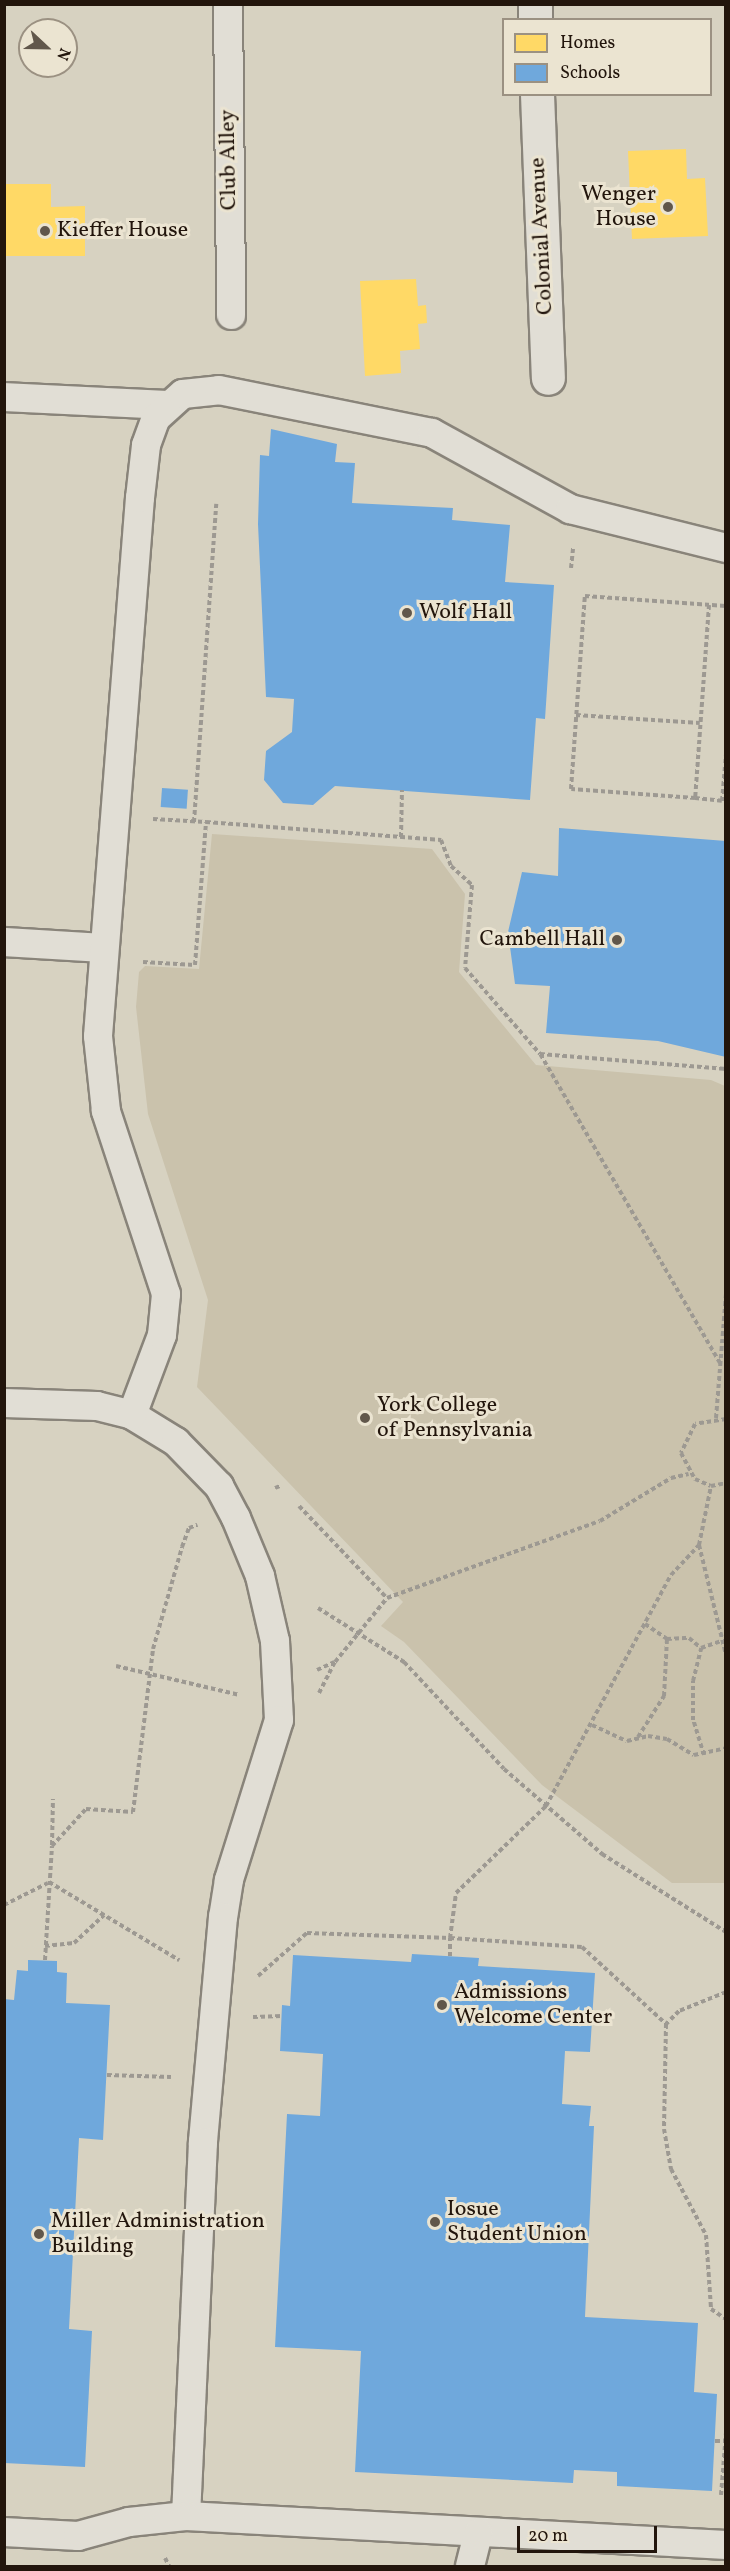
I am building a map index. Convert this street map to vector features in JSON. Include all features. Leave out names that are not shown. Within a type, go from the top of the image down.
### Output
[{"type":"street","name":"Colonial Avenue","points":[[537,96],[548,378]]},
{"type":"lane","name":"Club Alley","points":[[228,4],[231,315]]},
{"type":"lane","points":[[132,1415],[162,1335],[166,1294],[106,1111],[98,1036],[102,948],[146,445],[156,418],[183,394],[219,390],[432,433],[570,510],[726,548]]},
{"type":"lane","points":[[4,397],[169,405]]},
{"type":"lane","points":[[4,942],[102,948]]},
{"type":"lane","points":[[4,1403],[97,1406],[132,1415],[176,1442],[219,1486],[260,1576],[279,1668],[273,1751],[229,1880],[223,1917],[203,2142],[186,2516]]},
{"type":"lane","points":[[4,2532],[78,2536],[129,2522],[186,2516],[726,2545]]},
{"type":"lane","points":[[470,2566],[478,2533]]},
{"type":"path","points":[[194,822],[216,504]]},
{"type":"path","points":[[571,568],[573,551]]},
{"type":"path","points":[[726,606],[585,596],[571,789],[722,801],[726,754]]},
{"type":"path","points":[[694,798],[709,604]]},
{"type":"path","points":[[576,715],[700,723]]},
{"type":"path","points":[[400,837],[402,790]]},
{"type":"path","points":[[140,818],[441,840],[451,866],[472,885],[465,968],[540,1054],[720,1363]]},
{"type":"path","points":[[139,965],[144,960],[195,965],[206,822]]},
{"type":"path","points":[[540,1054],[726,1069]]},
{"type":"path","points":[[716,1418],[726,1294]]},
{"type":"path","points":[[720,1363],[726,1359]]},
{"type":"path","points":[[689,1473],[683,1442],[696,1424],[716,1418],[726,1419]]},
{"type":"path","points":[[318,1702],[334,1662],[387,1598],[600,1521],[671,1478],[689,1473],[711,1486],[726,1483]]},
{"type":"path","points":[[275,1488],[280,1486]]},
{"type":"path","points":[[711,1486],[699,1545],[726,1655]]},
{"type":"path","points":[[299,1506],[387,1598]]},
{"type":"path","points":[[51,1846],[86,1809],[133,1812],[148,1674],[189,1528],[206,1522]]},
{"type":"path","points":[[450,1956],[456,1893],[546,1806],[592,1725],[671,1575],[699,1545]]},
{"type":"path","points":[[318,1608],[360,1631],[404,1662],[546,1806],[657,1893],[726,1932]]},
{"type":"path","points":[[645,1624],[667,1639],[689,1638],[702,1648]]},
{"type":"path","points":[[638,1737],[664,1696],[667,1639]]},
{"type":"path","points":[[702,1648],[721,1641]]},
{"type":"path","points":[[702,1648],[693,1720],[704,1755]]},
{"type":"path","points":[[313,1671],[334,1662]]},
{"type":"path","points":[[116,1666],[238,1696],[247,1692]]},
{"type":"path","points":[[592,1725],[627,1741],[638,1737],[667,1739],[704,1755],[726,1748]]},
{"type":"path","points":[[45,1960],[53,1799]]},
{"type":"path","points":[[4,1905],[48,1883]]},
{"type":"path","points":[[48,1883],[188,1968]]},
{"type":"path","points":[[45,1947],[74,1943],[104,1915]]},
{"type":"path","points":[[252,1971],[251,1982],[307,1933],[450,1938],[582,1947],[666,2024]]},
{"type":"path","points":[[726,1992],[679,2012],[666,2024],[666,2148],[671,2169],[706,2235],[711,2309],[726,2319]]},
{"type":"path","points":[[242,2016],[282,2016]]},
{"type":"path","points":[[107,2075],[178,2078]]},
{"type":"path","points":[[721,2495],[726,2433]]},
{"type":"path","points":[[715,2441],[725,2441]]},
{"type":"path","points":[[163,2556],[170,2566]]},
{"type":"shaded area","points":[[212,834],[432,849],[465,894],[459,972],[536,1065],[711,1080],[725,1086],[725,1883],[672,1883],[542,1785],[404,1642],[381,1626],[403,1602],[197,1387],[208,1300],[148,1114],[136,1007],[139,972],[145,966],[199,969]]},
{"type":"building: Homes","name":"Wenger House","points":[[686,149],[687,179],[705,178],[708,236],[632,239],[628,151]]},
{"type":"building: Homes","name":"Kieffer House","points":[[4,184],[51,184],[51,207],[85,206],[85,256],[4,256]]},
{"type":"building: Homes","points":[[416,279],[418,306],[426,305],[427,323],[418,324],[420,349],[400,351],[401,373],[365,376],[360,281]]},
{"type":"building: Schools","name":"Wolf Hall","points":[[271,429],[337,444],[335,462],[355,463],[352,503],[453,508],[452,520],[510,525],[505,582],[554,585],[545,719],[536,718],[530,800],[335,786],[313,805],[283,803],[264,780],[266,751],[292,732],[294,699],[266,697],[258,524],[260,455],[269,456]]},
{"type":"building: Schools","points":[[162,788],[188,790],[187,809],[161,807]]},
{"type":"building: Schools","name":"Cambell Hall","points":[[559,828],[726,841],[726,1057],[658,1041],[546,1033],[550,986],[515,984],[508,932],[522,872],[558,876]]},
{"type":"building: Schools","name":"Iosue Student Union","points":[[412,1954],[479,1958],[478,1966],[595,1973],[590,2052],[565,2051],[562,2104],[591,2106],[589,2126],[594,2126],[585,2317],[698,2323],[694,2392],[717,2394],[712,2491],[617,2486],[617,2472],[574,2470],[573,2483],[355,2472],[361,2351],[275,2347],[287,2114],[320,2116],[323,2054],[280,2051],[282,2005],[290,2006],[293,1955],[411,1962]]},
{"type":"building: Schools","name":"Miller Administration Building","points":[[28,1960],[57,1961],[57,1972],[67,1973],[66,2003],[110,2005],[103,2140],[79,2138],[69,2329],[92,2331],[85,2467],[4,2463],[4,1999],[14,2000],[17,1970],[28,1971]]},
{"type":"place","name":"Wenger House","points":[[668,207]]},
{"type":"place","name":"Kieffer House","points":[[45,231]]},
{"type":"place","name":"Wolf Hall","points":[[407,613]]},
{"type":"place","name":"Cambell Hall","points":[[617,940]]},
{"type":"place","name":"York College of Pennsylvania","points":[[365,1418]]},
{"type":"place","name":"Admissions Welcome Center","points":[[442,2005]]},
{"type":"place","name":"Iosue Student Union","points":[[435,2222]]},
{"type":"place","name":"Miller Administration Building","points":[[39,2234]]}]
